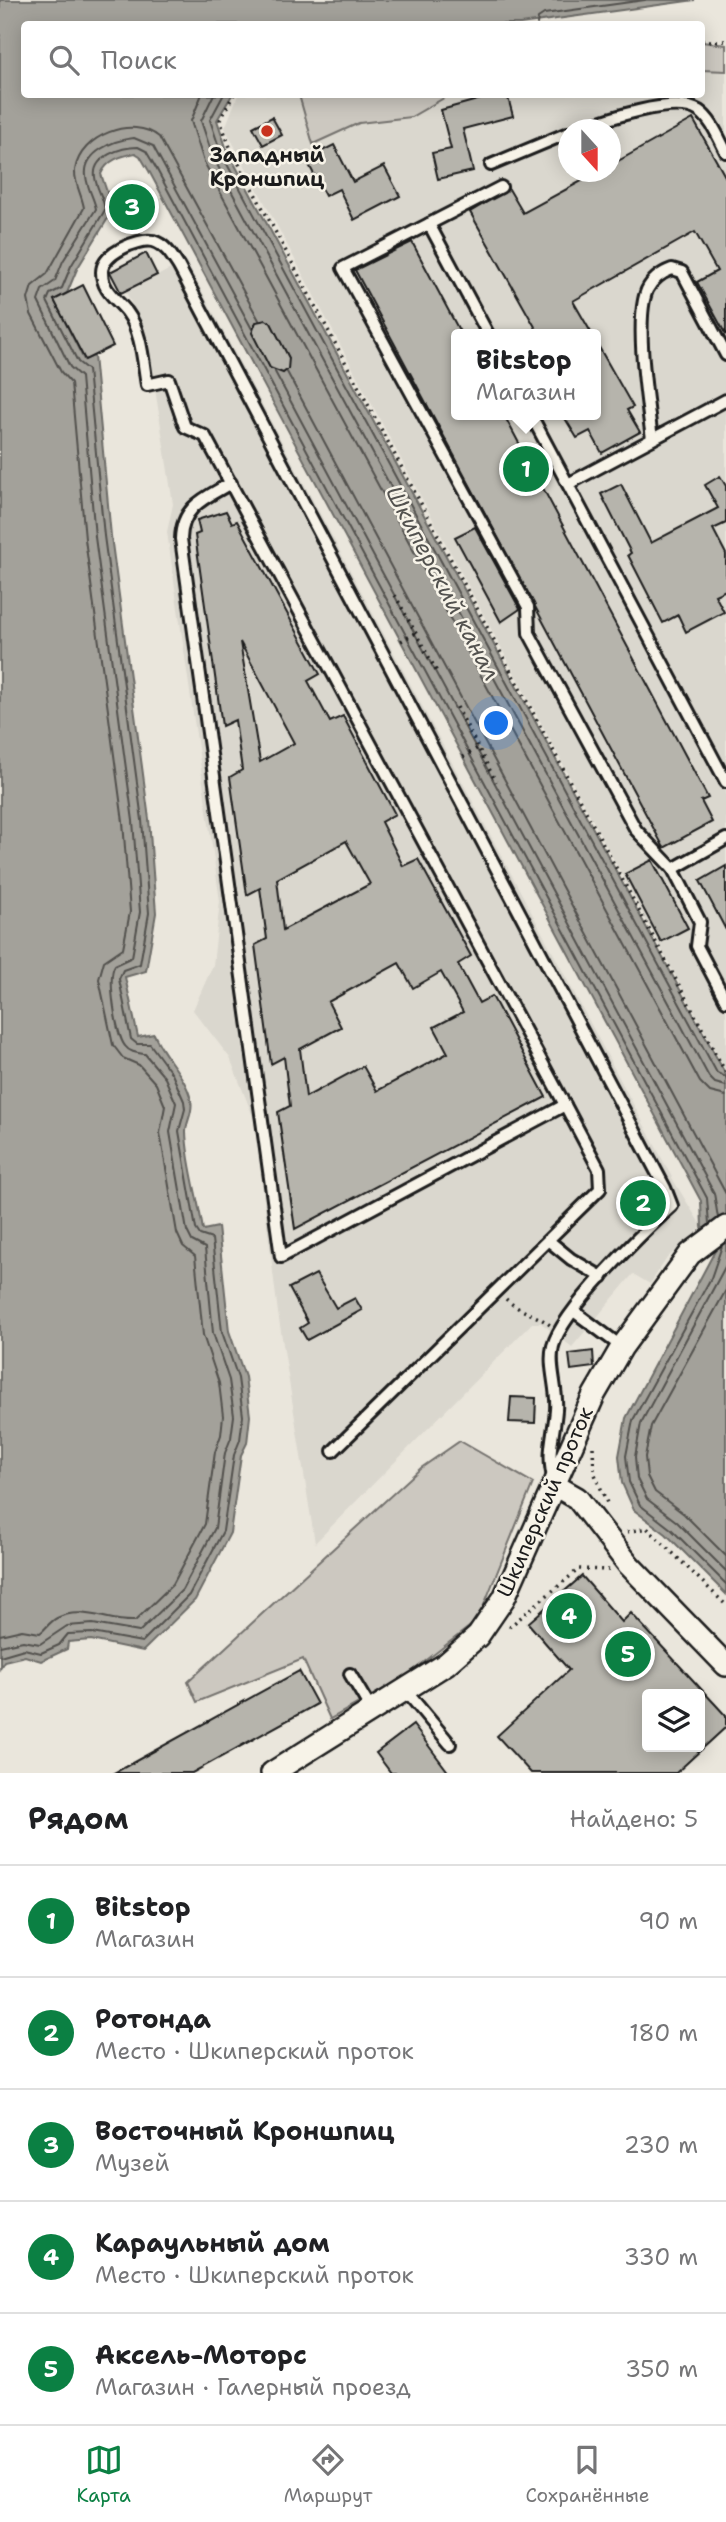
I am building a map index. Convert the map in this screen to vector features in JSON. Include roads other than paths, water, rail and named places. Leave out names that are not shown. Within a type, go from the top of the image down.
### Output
[{"type":"street","name":"Шкиперский проток","points":[[272,1773],[446,1664],[478,1636],[504,1598],[556,1486],[594,1395],[622,1347],[674,1274],[718,1233]]},
{"type":"street","points":[[556,1486],[617,1530],[629,1565],[726,1665]]},
{"type":"lane","points":[[612,119],[645,108],[688,108],[699,111],[709,122],[726,152]]},
{"type":"lane","points":[[491,165],[558,138]]},
{"type":"lane","points":[[501,187],[343,268],[528,607],[529,633],[636,830],[673,869],[700,922],[697,946],[726,1001]]},
{"type":"lane","points":[[429,224],[485,329]]},
{"type":"lane","points":[[333,1451],[549,1241],[600,1189],[601,1180],[599,1169],[565,1105],[205,436],[185,427],[169,380],[147,385],[137,332],[128,313],[111,297],[103,281],[105,262],[137,242],[150,241],[162,245],[179,267],[665,1188],[672,1206],[633,1241],[559,1332],[552,1356],[556,1410],[550,1448],[556,1486]]},
{"type":"lane","points":[[652,439],[642,317],[647,291],[657,277],[672,269],[682,272],[726,355]]},
{"type":"lane","points":[[568,484],[726,400]]},
{"type":"lane","points":[[534,420],[726,782]]},
{"type":"lane","points":[[231,483],[188,510],[182,524],[181,539],[281,1257],[565,1105]]},
{"type":"lane","points":[[673,869],[726,839]]},
{"type":"lane","points":[[549,1241],[571,1259],[602,1278]]},
{"type":"lane","points":[[575,1312],[622,1347]]},
{"type":"lane","points":[[350,1675],[372,1711]]},
{"type":"lane","points":[[405,1690],[450,1744]]},
{"type":"water","name":"Шкиперский канал","points":[[0,0],[695,0],[542,21],[21,21],[21,98],[230,98],[217,120],[227,150],[726,1075],[726,1594],[666,1534],[634,1510],[622,1483],[619,1456],[626,1418],[716,1249],[702,1227],[701,1201],[149,171],[140,156],[135,153],[115,159],[101,174],[113,210],[77,269],[67,293],[54,300],[84,360],[94,356],[111,536],[149,819],[156,913],[146,971],[125,977],[138,1037],[154,1034],[184,1082],[191,1100],[186,1132],[190,1169],[203,1230],[218,1227],[229,1331],[245,1377],[250,1416],[247,1443],[241,1455],[230,1533],[195,1600],[143,1651],[91,1640],[68,1642],[67,1649],[41,1661],[25,1656],[4,1661],[0,1668]]},
{"type":"place","name":"Западный Кроншпиц","points":[[267,131]]},
{"type":"place","name":"Восточный Кроншпиц","points":[[132,207]]},
{"type":"place","name":"Bitstop","points":[[526,469]]},
{"type":"place","name":"Ротонда","points":[[643,1203]]},
{"type":"place","name":"Караульный дом","points":[[569,1616]]},
{"type":"place","name":"Аксель-Моторс","points":[[628,1654]]}]
